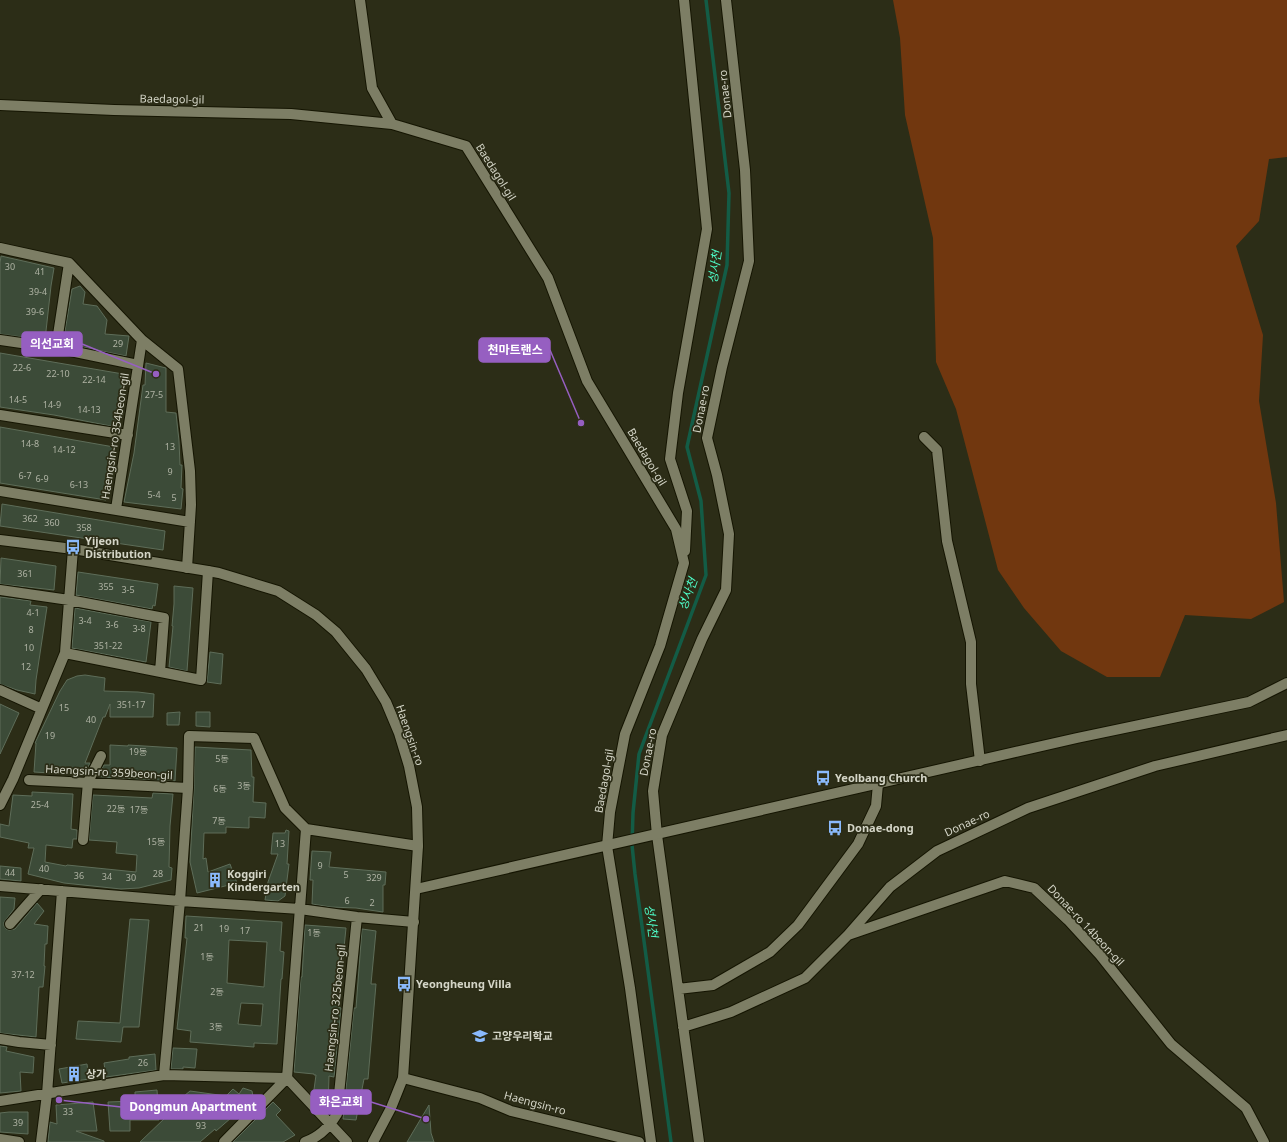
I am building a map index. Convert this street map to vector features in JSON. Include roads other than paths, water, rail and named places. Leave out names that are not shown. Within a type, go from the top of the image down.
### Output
[{"type":"street","points":[[360,0],[372,88],[392,124]]},
{"type":"street","name":"Baedagol-gil","points":[[651,1142],[611,845],[610,812],[625,734],[660,646],[684,563],[687,511],[670,459],[678,394],[707,229],[684,0]]},
{"type":"street","name":"Donae-ro","points":[[699,1142],[678,990],[653,835],[653,791],[662,735],[702,639],[726,590],[729,534],[717,475],[707,438],[722,367],[748,262],[745,170],[726,0]]},
{"type":"street","name":"Baedagol-gil","points":[[0,105],[114,110],[291,114],[392,124],[466,146],[548,278],[587,381],[676,529],[684,563]]},
{"type":"street","points":[[0,248],[69,264],[142,340],[178,369],[190,471],[191,505],[187,568]]},
{"type":"street","points":[[56,348],[69,264]]},
{"type":"street","points":[[0,340],[56,348],[138,365]]},
{"type":"street","name":"Haengsin-ro 354beon-gil","points":[[142,340],[116,509],[190,522]]},
{"type":"street","points":[[0,415],[128,435]]},
{"type":"street","points":[[924,437],[937,450],[947,541],[971,642],[971,684],[980,760]]},
{"type":"street","points":[[0,491],[116,509]]},
{"type":"street","name":"Haengsin-ro","points":[[0,540],[73,549],[208,571],[278,591],[316,615],[336,632],[366,669],[386,702],[410,766],[417,806],[418,846],[403,1078],[391,1108],[373,1142]]},
{"type":"street","points":[[0,805],[13,779],[66,652],[73,549]]},
{"type":"street","points":[[66,652],[201,680],[208,571]]},
{"type":"street","points":[[0,590],[69,600],[164,618],[160,672]]},
{"type":"street","points":[[416,889],[1077,738],[1250,702],[1287,684]]},
{"type":"street","points":[[0,690],[42,709]]},
{"type":"street","name":"Donae-ro","points":[[683,1027],[731,1012],[805,978],[848,935],[890,887],[937,851],[1028,808],[1155,766],[1287,735]]},
{"type":"street","points":[[164,1075],[180,901],[188,788],[189,736],[254,738],[285,808],[306,829],[418,846]]},
{"type":"street","points":[[84,840],[88,782],[100,756]]},
{"type":"street","name":"Haengsin-ro 359beon-gil","points":[[29,780],[188,788]]},
{"type":"street","points":[[678,990],[713,985],[770,952],[798,925],[858,844],[876,806],[878,784]]},
{"type":"street","points":[[224,1142],[287,1078],[306,829]]},
{"type":"street","name":"Donae-ro 14beon-gil","points":[[848,935],[1005,881],[1034,888],[1068,920],[1100,955],[1171,1044],[1246,1108],[1264,1142]]},
{"type":"street","points":[[0,886],[300,909],[414,922]]},
{"type":"street","points":[[10,924],[41,889]]},
{"type":"street","points":[[41,1142],[47,1094],[62,891]]},
{"type":"street","name":"Haengsin-ro 325beon-gil","points":[[330,1125],[337,1114],[357,916]]},
{"type":"street","points":[[0,1039],[51,1045]]},
{"type":"street","points":[[0,1101],[164,1075],[287,1078],[347,1142]]},
{"type":"street","name":"Haengsin-ro","points":[[403,1078],[480,1098],[511,1111],[639,1142]]},
{"type":"street","points":[[305,1142],[311,1140],[330,1125]]},
{"type":"street","points":[[0,1139],[19,1142]]},
{"type":"waterway","name":"성사천","points":[[671,1142],[632,845],[633,813],[639,754],[706,575],[701,501],[687,447],[727,265],[729,193],[706,0]]},
{"type":"place","name":"의선교회","points":[[156,374]]},
{"type":"place","name":"천마트랜스","points":[[581,423]]},
{"type":"place","name":"Yijeon Distribution","points":[[73,547]]},
{"type":"place","name":"Yeolbang Church","points":[[823,778]]},
{"type":"place","name":"Donae-dong","points":[[835,828]]},
{"type":"place","name":"Koggiri Kindergarten","points":[[215,880]]},
{"type":"place","name":"Yeongheung Villa","points":[[404,984]]},
{"type":"place","name":"고양우리학교","points":[[480,1036]]},
{"type":"place","name":"상가","points":[[74,1074]]},
{"type":"place","name":"Dongmun Apartment","points":[[59,1100]]},
{"type":"place","name":"화은교회","points":[[426,1119]]}]
